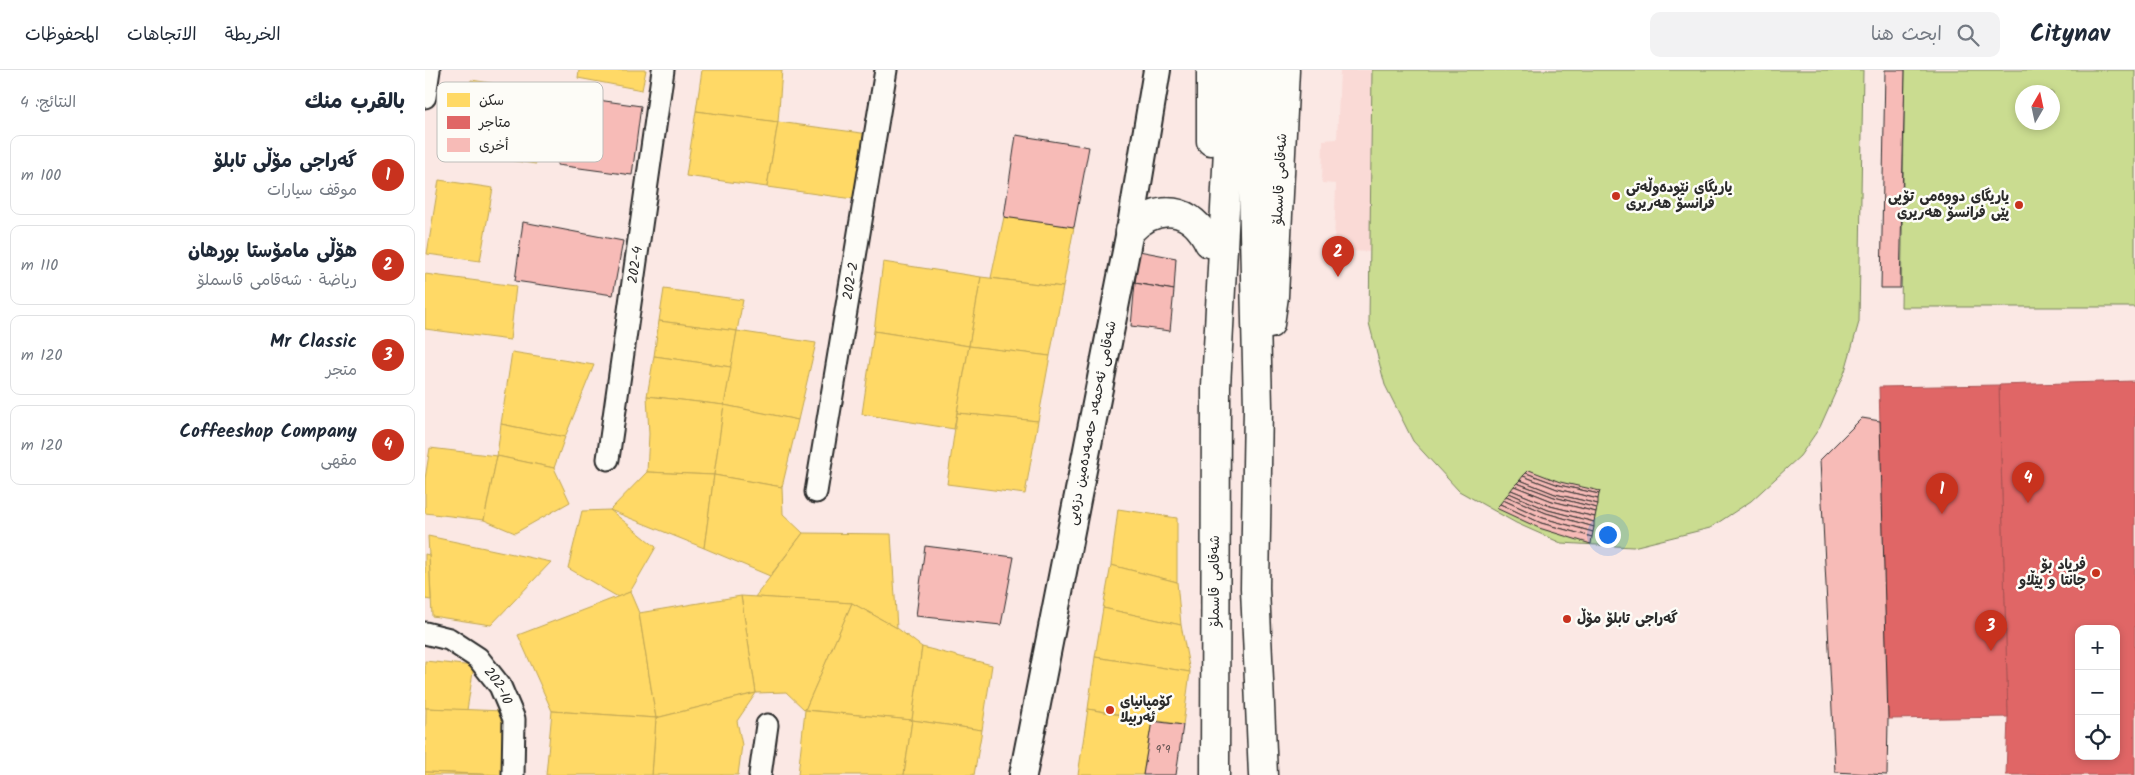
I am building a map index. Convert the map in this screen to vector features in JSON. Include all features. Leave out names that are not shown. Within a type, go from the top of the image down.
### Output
[{"type":"main road","name":"شەقامی قاسملۆ","points":[[1211,70],[1209,243],[1216,388]]},
{"type":"main road","name":"شەقامی قاسملۆ","points":[[1215,775],[1216,388],[1232,70]]},
{"type":"main road","name":"شەقامی قاسملۆ","points":[[1259,70],[1253,188],[1258,407],[1255,588],[1263,775]]},
{"type":"main road","name":"شەقامی قاسملۆ","points":[[1258,407],[1274,296],[1285,70]]},
{"type":"main road","points":[[1131,231],[1139,222],[1151,215],[1165,212],[1180,213],[1193,219],[1203,230],[1209,243]]},
{"type":"street","points":[[425,97],[429,70]]},
{"type":"street","name":"202-4","points":[[608,459],[663,70]]},
{"type":"street","name":"202-2","points":[[816,492],[886,70]]},
{"type":"street","name":"شەقامی ئەحمەد حەمەدەمین دزەیی","points":[[1023,775],[1131,231],[1157,70]]},
{"type":"street","name":"202-10","points":[[425,634],[449,639],[478,658],[500,686],[514,719],[513,775]]},
{"type":"street","points":[[760,775],[767,725]]},
{"type":"shaded area","points":[[1340,70],[1389,70],[1382,252],[1340,251],[1334,243],[1336,184],[1322,183],[1323,140],[1337,139]]},
{"type":"green space","name":"یاریگای نێودەوڵەتی فرانسۆ هەریری","points":[[1372,70],[1863,70],[1859,322],[1845,371],[1820,427],[1800,456],[1751,501],[1710,528],[1633,547],[1561,543],[1516,523],[1459,491],[1413,441],[1385,385],[1369,323]]},
{"type":"green space","name":"یاریگای دووەمی تۆپی پێی فرانسۆ هەریری","points":[[1905,70],[2135,70],[2135,307],[1901,307]]},
{"type":"building: سكن","points":[[579,70],[646,70],[642,90],[578,78]]},
{"type":"building: سكن","points":[[702,70],[782,70],[778,122],[696,111]]},
{"type":"building: سكن","points":[[696,111],[778,122],[767,187],[686,176]]},
{"type":"building: سكن","points":[[778,122],[869,134],[860,200],[767,187]]},
{"type":"building: سكن","points":[[439,180],[493,188],[480,261],[427,254]]},
{"type":"building: سكن","points":[[1004,217],[1074,227],[1063,287],[991,278]]},
{"type":"building: سكن","points":[[883,262],[981,277],[969,346],[874,331]]},
{"type":"building: سكن","points":[[425,274],[516,286],[510,340],[425,329]]},
{"type":"building: سكن","points":[[981,277],[1063,287],[1050,356],[969,346]]},
{"type":"building: سكن","points":[[664,289],[743,300],[737,331],[659,321]]},
{"type":"building: سكن","points":[[659,321],[737,331],[731,367],[654,356]]},
{"type":"building: سكن","points":[[737,331],[816,343],[798,420],[724,405]]},
{"type":"building: سكن","points":[[874,331],[969,346],[954,429],[862,414]]},
{"type":"building: سكن","points":[[969,346],[1050,356],[1038,421],[957,413]]},
{"type":"building: سكن","points":[[512,352],[594,365],[565,437],[501,424]]},
{"type":"building: سكن","points":[[654,356],[731,367],[724,405],[647,396]]},
{"type":"building: سكن","points":[[647,396],[724,405],[714,475],[647,472],[649,434]]},
{"type":"building: سكن","points":[[724,405],[798,420],[782,487],[714,475]]},
{"type":"building: سكن","points":[[957,413],[1038,421],[1025,494],[947,484]]},
{"type":"building: سكن","points":[[501,424],[565,437],[554,468],[497,456]]},
{"type":"building: سكن","points":[[430,448],[497,456],[484,520],[425,513],[425,479]]},
{"type":"building: سكن","points":[[497,456],[554,468],[570,502],[515,533],[484,520]]},
{"type":"building: سكن","points":[[647,472],[714,475],[704,548],[610,510]]},
{"type":"building: سكن","points":[[714,475],[782,487],[783,514],[803,533],[770,576],[704,548]]},
{"type":"building: سكن","points":[[1118,509],[1177,518],[1177,582],[1111,565]]},
{"type":"building: سكن","points":[[610,510],[656,547],[630,592],[618,597],[568,568],[582,511]]},
{"type":"building: سكن","points":[[803,533],[891,534],[897,628],[852,603],[755,597]]},
{"type":"building: سكن","points":[[428,536],[551,562],[491,625],[432,616]]},
{"type":"building: سكن","points":[[425,554],[429,555],[431,600],[425,599]]},
{"type":"building: سكن","points":[[1111,565],[1177,582],[1181,625],[1103,608]]},
{"type":"building: سكن","points":[[630,592],[639,613],[656,718],[552,711],[518,635]]},
{"type":"building: سكن","points":[[741,596],[852,603],[805,710],[786,692],[756,693]]},
{"type":"building: سكن","points":[[741,596],[756,693],[656,718],[639,613]]},
{"type":"building: سكن","points":[[852,603],[897,628],[922,647],[912,720],[805,710]]},
{"type":"building: سكن","points":[[1103,608],[1181,625],[1190,672],[1095,657]]},
{"type":"building: سكن","points":[[922,647],[992,665],[982,730],[912,720]]},
{"type":"building: سكن","points":[[1095,657],[1190,672],[1183,725],[1088,709]]},
{"type":"building: سكن","points":[[425,661],[474,666],[467,710],[425,708]]},
{"type":"building: سكن","points":[[756,693],[737,721],[742,745],[738,775],[652,775],[656,718]]},
{"type":"building: سكن","points":[[426,708],[504,711],[506,775],[425,772]]},
{"type":"building: سكن","points":[[1088,709],[1152,721],[1143,775],[1078,775]]},
{"type":"building: سكن","points":[[805,710],[912,720],[904,775],[798,775]]},
{"type":"building: سكن","points":[[552,711],[656,718],[652,775],[546,775]]},
{"type":"building: سكن","points":[[912,720],[982,730],[974,775],[904,775]]},
{"type":"building: سكن","points":[[425,772],[496,775],[425,775]]},
{"type":"building: متاجر","points":[[2135,381],[2135,775],[2006,775],[2008,717],[1999,385]]},
{"type":"building: متاجر","points":[[1999,385],[2008,717],[1888,719],[1879,387]]},
{"type":"building: أخرى","points":[[1885,70],[1905,70],[1900,288],[1881,288]]},
{"type":"building: أخرى","points":[[603,101],[641,106],[632,175],[557,165],[558,162],[603,162]]},
{"type":"building: أخرى","points":[[1016,135],[1089,147],[1074,227],[1004,217]]},
{"type":"building: أخرى","points":[[523,222],[623,241],[613,295],[515,281]]},
{"type":"building: أخرى","points":[[1139,251],[1176,258],[1174,290],[1135,283]]},
{"type":"building: أخرى","points":[[1135,283],[1174,290],[1170,331],[1131,326]]},
{"type":"building: أخرى","points":[[1862,418],[1880,421],[1888,719],[1887,775],[1835,772],[1820,460]]},
{"type":"building: أخرى","points":[[1529,470],[1560,482],[1600,491],[1599,494],[1559,485],[1526,473]]},
{"type":"building: أخرى","points":[[1526,473],[1559,485],[1599,494],[1598,499],[1557,489],[1523,476]]},
{"type":"building: أخرى","points":[[1523,476],[1557,489],[1598,499],[1598,504],[1555,494],[1520,480]]},
{"type":"building: أخرى","points":[[1520,480],[1555,494],[1598,504],[1597,508],[1554,497],[1517,483]]},
{"type":"building: أخرى","points":[[1517,483],[1554,497],[1597,508],[1596,512],[1552,501],[1514,486]]},
{"type":"building: أخرى","points":[[1514,486],[1552,501],[1596,512],[1595,517],[1550,506],[1511,490]]},
{"type":"building: أخرى","points":[[1511,490],[1550,506],[1595,517],[1594,522],[1548,510],[1509,493]]},
{"type":"building: أخرى","points":[[1509,493],[1548,510],[1594,522],[1594,527],[1546,513],[1506,496]]},
{"type":"building: أخرى","points":[[1506,496],[1546,513],[1594,527],[1593,532],[1543,518],[1503,500]]},
{"type":"building: أخرى","points":[[1503,500],[1543,518],[1593,532],[1592,537],[1541,523],[1500,504]]},
{"type":"building: أخرى","points":[[1500,504],[1541,523],[1592,537],[1591,544],[1539,528],[1496,508]]},
{"type":"building: أخرى","points":[[925,546],[1014,557],[1001,625],[916,616]]},
{"type":"building: أخرى","points":[[1152,721],[1183,725],[1176,775],[1143,775]]},
{"type":"place","name":"یاریگای نێودەوڵەتی فرانسۆ هەریری","points":[[1616,196]]},
{"type":"place","name":"یاریگای دووەمی تۆپی پێی فرانسۆ هەریری","points":[[2019,205]]},
{"type":"place","name":"هۆڵی مامۆستا بورهان","points":[[1338,277]]},
{"type":"place","name":"Coffeeshop Company","points":[[2028,503]]},
{"type":"place","name":"گەراجی مۆڵی تابلۆ","points":[[1942,514]]},
{"type":"place","name":"فریاد بۆ جانتا و پێڵاو","points":[[2096,573]]},
{"type":"place","name":"گەراجی تابلۆ مۆڵ","points":[[1567,619]]},
{"type":"place","name":"Mr Classic","points":[[1991,651]]},
{"type":"place","name":"کۆمپانیای ئەربیلا","points":[[1110,710]]}]
